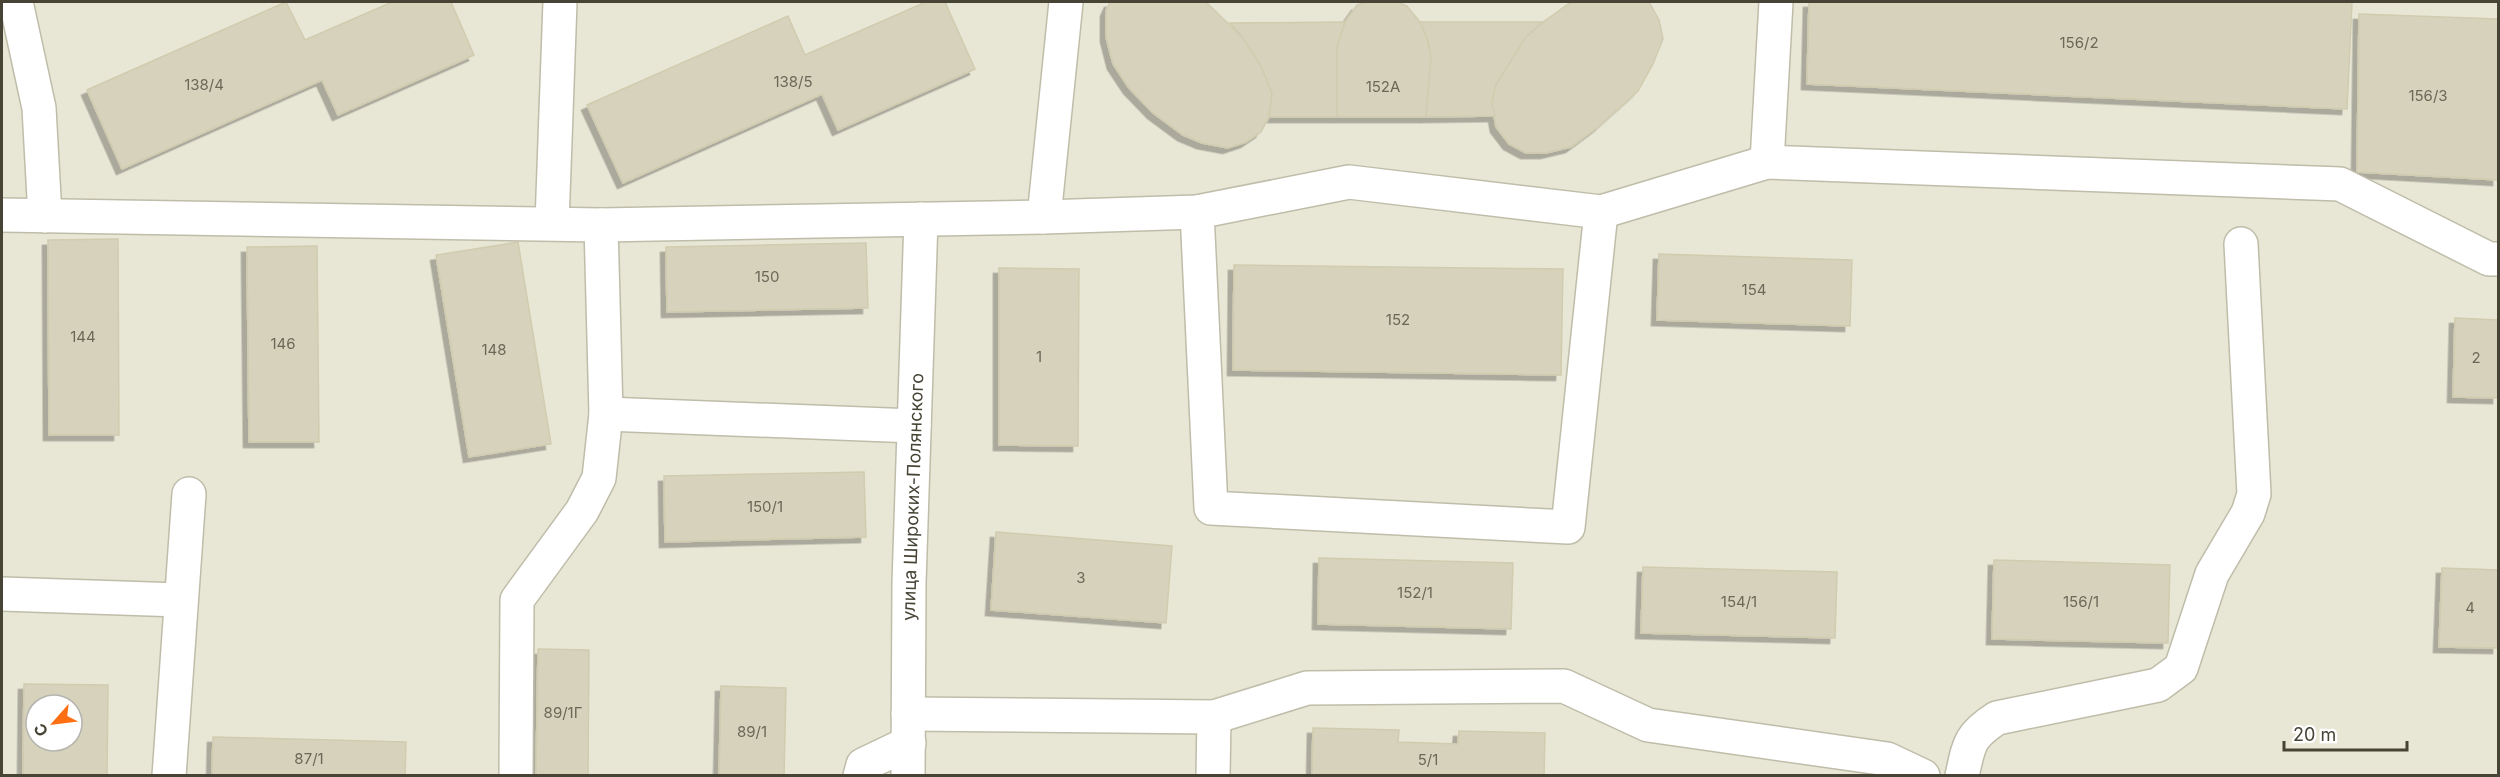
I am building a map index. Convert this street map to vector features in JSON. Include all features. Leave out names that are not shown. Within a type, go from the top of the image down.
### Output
[{"type":"street","points":[[16,2],[39,108],[45,216]]},
{"type":"street","points":[[552,223],[560,2]]},
{"type":"street","points":[[1044,217],[1066,2]]},
{"type":"street","points":[[1767,162],[1776,2]]},
{"type":"street","points":[[2,215],[601,225],[1044,217],[1197,212],[1349,182],[1601,212],[1767,162],[2340,184],[2489,259],[2499,259]]},
{"type":"street","points":[[1197,212],[1211,508],[1568,526],[1601,212]]},
{"type":"street","name":"улица Широких-Полянского","points":[[908,776],[909,582],[921,219]]},
{"type":"street","points":[[516,776],[517,600],[582,511],[599,478],[606,414],[601,225]]},
{"type":"street","points":[[1962,776],[1970,744],[1978,730],[1997,717],[2158,685],[2181,668],[2212,574],[2248,513],[2254,494],[2241,244]]},
{"type":"street","points":[[606,414],[914,426]]},
{"type":"street","points":[[169,776],[189,494]]},
{"type":"street","points":[[2,594],[180,600]]},
{"type":"street","points":[[860,776],[863,765],[909,729],[1214,717],[1307,688],[1564,686],[1648,725],[1887,759],[1923,776]]},
{"type":"street","points":[[1213,776],[1214,717]]},
{"type":"shaded area","points":[[2,2],[2498,2],[2498,775],[2,776]]},
{"type":"building","points":[[286,2],[305,40],[392,2],[451,2],[474,55],[338,115],[322,80],[122,169],[87,90]]},
{"type":"building","points":[[926,2],[945,2],[975,69],[838,130],[822,94],[623,183],[587,105],[788,16],[805,55]]},
{"type":"building","points":[[1110,2],[1206,2],[1243,38],[1261,66],[1272,93],[1269,117],[1261,132],[1246,142],[1228,148],[1202,143],[1183,135],[1153,113],[1129,88],[1113,64],[1106,37],[1106,11]]},
{"type":"building","points":[[1365,2],[1398,2],[1407,6],[1420,22],[1428,40],[1431,57],[1426,117],[1337,117],[1337,46],[1345,22],[1357,5]]},
{"type":"building","points":[[1571,2],[1649,2],[1659,20],[1663,39],[1653,64],[1638,91],[1598,127],[1571,147],[1546,153],[1526,153],[1509,144],[1496,127],[1492,104],[1495,86],[1525,38]]},
{"type":"building","points":[[1809,2],[2352,2],[2347,109],[1807,84]]},
{"type":"building","points":[[2359,14],[2498,19],[2498,180],[2357,172]]},
{"type":"building","points":[[1345,22],[1337,46],[1337,117],[1269,117],[1272,93],[1261,66],[1230,23]]},
{"type":"building","points":[[1420,22],[1543,22],[1525,38],[1495,86],[1492,104],[1495,116],[1426,117],[1431,57],[1428,40]]},
{"type":"building","points":[[118,239],[119,435],[49,435],[48,240]]},
{"type":"building","points":[[518,242],[551,444],[469,457],[436,255]]},
{"type":"building","points":[[866,243],[868,308],[667,312],[666,247]]},
{"type":"building","points":[[317,246],[319,442],[249,442],[247,247]]},
{"type":"building","points":[[1659,254],[1852,260],[1850,326],[1657,320]]},
{"type":"building","points":[[1234,265],[1563,269],[1561,375],[1233,370]]},
{"type":"building","points":[[999,268],[1079,269],[1078,446],[999,445]]},
{"type":"building","points":[[2455,318],[2498,320],[2498,398],[2453,397]]},
{"type":"building","points":[[864,472],[866,537],[665,542],[664,476]]},
{"type":"building","points":[[996,532],[1172,546],[1166,623],[991,610]]},
{"type":"building","points":[[1319,558],[1513,563],[1511,629],[1318,624]]},
{"type":"building","points":[[1994,560],[2170,565],[2168,643],[1992,639]]},
{"type":"building","points":[[1643,567],[1837,572],[1835,638],[1641,633]]},
{"type":"building","points":[[2442,568],[2498,570],[2498,648],[2439,647]]},
{"type":"building","points":[[538,649],[589,650],[588,776],[536,776]]},
{"type":"building","points":[[24,684],[108,685],[107,776],[23,776]]},
{"type":"building","points":[[721,686],[786,688],[784,776],[719,776]]},
{"type":"building","points":[[1313,728],[1399,730],[1398,742],[1458,744],[1459,731],[1545,733],[1544,776],[1312,776]]},
{"type":"building","points":[[213,737],[406,742],[405,776],[212,776]]}]
